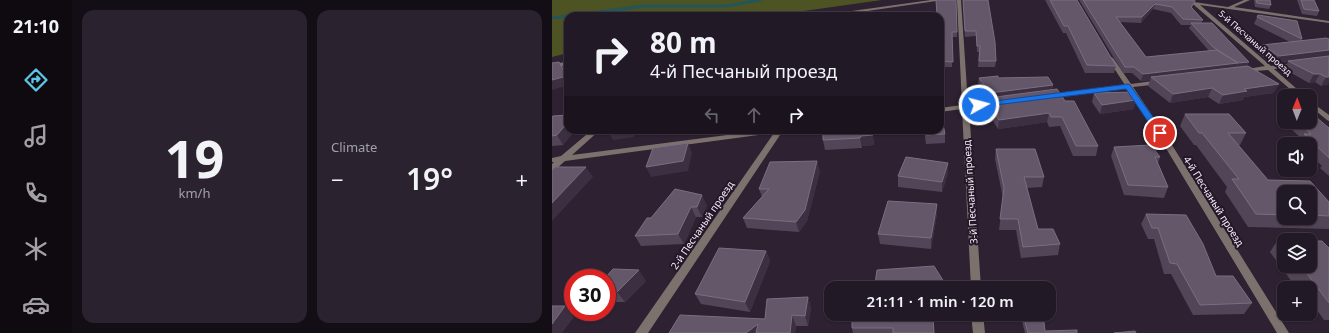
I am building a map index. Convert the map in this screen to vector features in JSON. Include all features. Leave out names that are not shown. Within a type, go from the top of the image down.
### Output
[{"type":"street","points":[[859,12],[941,0]]},
{"type":"street","name":"3-й Песчаный проезд","points":[[959,0],[964,107],[976,281]]},
{"type":"street","points":[[1171,0],[1329,22]]},
{"type":"street","points":[[1228,8],[1248,0]]},
{"type":"street","name":"5-й Песчаный проезд","points":[[1196,4],[1294,89]]},
{"type":"street","name":"4-й Песчаный проезд","points":[[1107,53],[1128,87],[1168,145],[1283,333]]},
{"type":"street","points":[[1238,72],[1306,63]]},
{"type":"street","points":[[552,67],[564,64]]},
{"type":"street","points":[[1042,97],[1167,82]]},
{"type":"street","points":[[944,110],[1011,101]]},
{"type":"street","points":[[1317,109],[1329,119]]},
{"type":"street","points":[[552,168],[591,134]]},
{"type":"street","points":[[552,160],[750,134]]},
{"type":"street","name":"2-й Песчаный проезд","points":[[641,333],[778,134]]},
{"type":"street","points":[[978,321],[979,333]]},
{"type":"green space","points":[[552,0],[882,0],[796,12],[564,12],[564,54],[552,57]]},
{"type":"building","points":[[936,0],[956,0],[957,32],[952,32],[953,62],[944,61],[944,12],[937,12]]},
{"type":"building","points":[[963,0],[988,0],[995,42],[996,61],[979,61],[980,46],[977,46],[976,31],[965,31]]},
{"type":"building","points":[[1050,0],[1077,0],[1116,66],[1087,65],[1068,26],[1064,26]]},
{"type":"building","points":[[1083,0],[1195,1],[1191,7],[1203,20],[1183,19],[1172,7],[1155,4],[1142,17],[1116,17],[1146,57],[1217,50],[1238,63],[1143,74],[1134,67],[1125,67]]},
{"type":"building","points":[[1256,0],[1270,0],[1271,5],[1257,3]]},
{"type":"building","points":[[1301,0],[1314,0],[1319,11],[1304,9]]},
{"type":"building","points":[[1258,15],[1297,21],[1302,39],[1257,17]]},
{"type":"building","points":[[1191,23],[1212,23],[1249,62],[1238,63],[1213,47]]},
{"type":"building","points":[[1326,38],[1329,39],[1329,50],[1279,56],[1262,45]]},
{"type":"building","points":[[1329,56],[1329,77],[1314,74],[1288,61]]},
{"type":"building","points":[[559,62],[564,71],[564,77],[552,80],[552,63]]},
{"type":"building","points":[[1248,66],[1279,84],[1244,89],[1247,91],[1223,95],[1212,88],[1173,94],[1151,77]]},
{"type":"building","points":[[998,76],[998,78],[1048,77],[1053,85],[990,93],[979,78]]},
{"type":"building","points":[[1057,89],[1065,101],[1074,101],[1098,146],[1076,146],[1062,117],[1051,117],[1049,113],[999,120],[990,107],[1002,105],[996,97]]},
{"type":"building","points":[[1135,92],[1136,100],[1102,105],[1094,93]]},
{"type":"building","points":[[1185,114],[1229,114],[1246,133],[1228,133],[1268,180],[1310,181],[1314,185],[1277,185],[1277,215],[1256,214],[1232,179],[1239,179],[1202,133],[1199,133]]},
{"type":"building","points":[[564,115],[564,127],[557,135],[552,136],[552,117]]},
{"type":"building","points":[[1317,118],[1329,128],[1329,158],[1317,146],[1317,137],[1307,137],[1304,134],[1311,134],[1306,129],[1317,129]]},
{"type":"building","points":[[944,129],[945,134],[926,135],[944,134]]},
{"type":"building","points":[[823,134],[873,135],[861,136],[860,138],[823,140]]},
{"type":"building","points":[[688,143],[683,161],[646,167],[653,148]]},
{"type":"building","points":[[1151,145],[1160,157],[1155,157],[1168,187],[1128,185],[1114,147]]},
{"type":"building","points":[[996,149],[1035,149],[1044,177],[1024,177],[1038,229],[1053,229],[1060,244],[1023,247],[1018,219],[1000,219],[1004,188]]},
{"type":"building","points":[[906,157],[948,163],[942,182],[898,176]]},
{"type":"building","points":[[817,161],[805,210],[796,222],[743,218],[769,189],[759,189],[770,162]]},
{"type":"building","points":[[555,167],[586,167],[552,203],[552,170]]},
{"type":"building","points":[[675,189],[702,195],[697,207],[691,207],[678,234],[635,236],[647,218],[651,218]]},
{"type":"building","points":[[1317,189],[1329,202],[1329,216],[1317,215]]},
{"type":"building","points":[[888,201],[937,204],[931,238],[878,234]]},
{"type":"building","points":[[1146,214],[1186,215],[1203,244],[1216,276],[1233,276],[1252,303],[1200,305],[1177,264],[1170,263],[1158,228],[1152,228]]},
{"type":"building","points":[[1317,241],[1322,241],[1329,248],[1329,303],[1317,287],[1317,281],[1312,281],[1306,273],[1317,273]]},
{"type":"building","points":[[719,248],[766,251],[745,302],[695,294]]},
{"type":"building","points":[[934,266],[943,281],[875,281],[877,270]]},
{"type":"building","points":[[616,269],[639,270],[617,292]]},
{"type":"building","points":[[808,297],[805,316],[792,315],[790,333],[756,333],[758,324],[746,333],[669,333],[680,315],[765,319],[767,299]]},
{"type":"building","points":[[552,306],[564,306],[564,307],[552,324]]},
{"type":"building","points":[[852,321],[933,321],[934,333],[893,333],[893,328],[852,328]]},
{"type":"building","points":[[1025,321],[1044,321],[1045,331],[1077,330],[1077,333],[1028,333]]},
{"type":"building","points":[[1135,331],[1136,333],[1114,333]]},
{"type":"waterway","points":[[599,12],[643,6],[726,6],[760,0]]},
{"type":"waterway","points":[[552,18],[564,16]]},
{"type":"route","points":[[979,105],[1128,87],[1160,133]]}]
